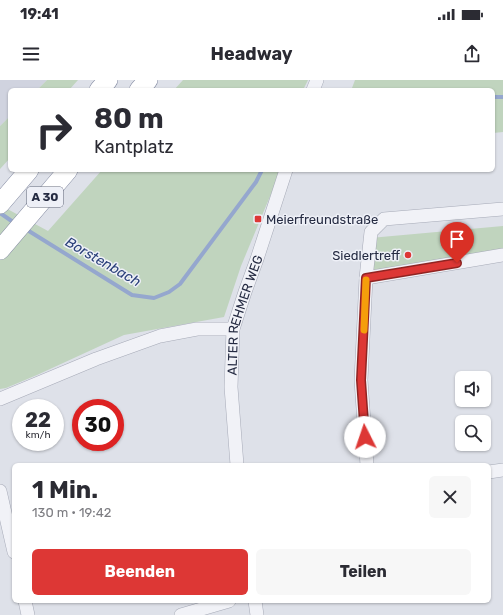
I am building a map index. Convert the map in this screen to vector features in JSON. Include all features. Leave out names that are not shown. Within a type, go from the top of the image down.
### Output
[{"type":"highway","points":[[101,88],[108,80]]},
{"type":"highway","points":[[141,88],[148,80]]},
{"type":"highway","name":"A 30","points":[[0,204],[28,172]]},
{"type":"highway","name":"A 30","points":[[0,250],[66,172]]},
{"type":"street","name":"ALTER REHMER WEG","points":[[237,463],[231,387],[233,329],[285,172]]},
{"type":"street","points":[[367,463],[361,380],[366,278],[371,232],[384,219],[503,209]]},
{"type":"street","points":[[366,278],[503,255]]},
{"type":"street","points":[[0,399],[96,359],[160,336],[197,329],[233,329]]},
{"type":"street","points":[[491,472],[503,470]]},
{"type":"street","points":[[0,491],[11,521],[12,531]]},
{"type":"street","points":[[25,603],[28,615]]},
{"type":"street","points":[[181,615],[222,603]]},
{"type":"street","points":[[255,603],[257,615]]},
{"type":"shaded area","points":[[0,80],[47,80],[39,88],[8,88],[8,118],[0,126]]},
{"type":"green space","points":[[47,80],[78,80],[71,88],[39,88]]},
{"type":"green space","points":[[183,80],[308,80],[304,88],[176,88]]},
{"type":"green space","points":[[355,80],[503,80],[503,132],[495,133],[495,88],[352,88]]},
{"type":"green space","points":[[8,118],[8,160],[0,169],[0,126]]},
{"type":"green space","points":[[100,172],[280,172],[241,266],[224,317],[124,335],[37,375],[0,389],[0,205],[48,231]]},
{"type":"green space","points":[[503,226],[503,255],[367,278],[370,238]]},
{"type":"waterway","name":"Borstenbach","points":[[495,97],[503,97]]},
{"type":"waterway","name":"Borstenbach","points":[[24,228],[132,295],[154,298],[169,292],[180,284],[256,182],[261,172]]},
{"type":"waterway","name":"Borstenbach","points":[[0,213],[16,224]]},
{"type":"slow traffic","points":[[364,330],[366,280]]},
{"type":"place","name":"Meierfreundstraße","points":[[258,219]]},
{"type":"place","name":"Siedlertreff","points":[[408,255]]},
{"type":"route","points":[[365,437],[361,380],[366,278],[457,263]]}]
